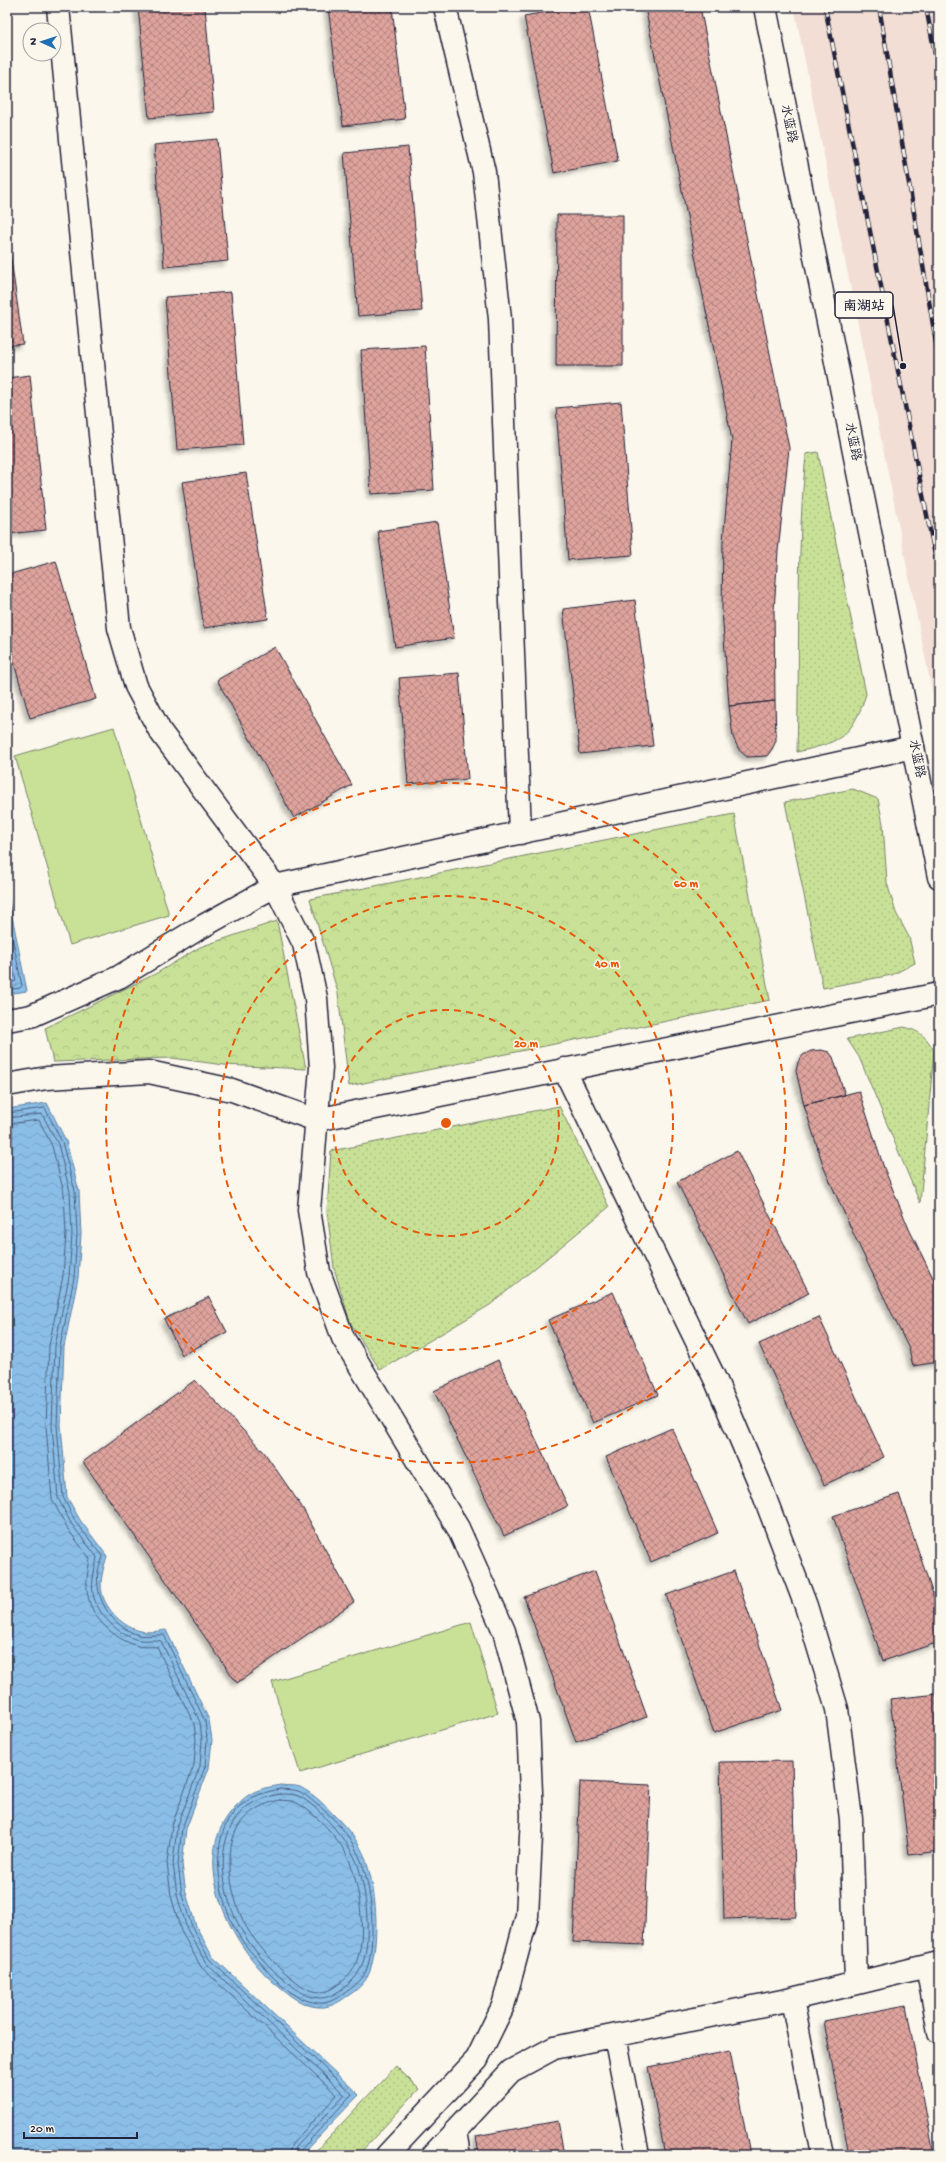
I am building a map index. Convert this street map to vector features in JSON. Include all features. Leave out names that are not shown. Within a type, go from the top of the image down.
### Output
[{"type":"street","points":[[58,7],[119,628],[136,686],[160,731],[275,886],[304,944],[316,998],[321,1068],[309,1210],[319,1272],[343,1338],[458,1528],[504,1631],[528,1722],[532,1816],[527,1916],[503,2006],[477,2059],[387,2155]]},
{"type":"street","points":[[445,7],[484,172],[500,319],[520,833]]},
{"type":"street","name":"水蓝路","points":[[764,7],[939,877]]},
{"type":"street","points":[[7,1020],[31,1016],[119,977],[196,930],[275,886],[913,747]]},
{"type":"street","points":[[7,1085],[48,1078],[149,1072],[232,1090],[316,1120],[939,994]]},
{"type":"street","points":[[564,1070],[716,1381],[759,1482],[806,1606],[838,1716],[851,1819],[856,1983]]},
{"type":"street","points":[[433,2155],[511,2071],[554,2048],[792,1999],[933,1965],[939,2032]]},
{"type":"street","points":[[792,1999],[822,2155]]},
{"type":"street","points":[[616,2036],[638,2155]]},
{"type":"street","points":[[455,2131],[459,2155]]},
{"type":"shaded area","points":[[794,7],[939,7],[939,726]]},
{"type":"green space","points":[[818,452],[866,694],[861,709],[855,720],[842,736],[824,745],[797,752],[800,566],[803,491],[806,454]]},
{"type":"green space","points":[[114,727],[169,915],[70,945],[15,756]]},
{"type":"green space","points":[[853,789],[878,799],[883,824],[887,883],[896,913],[909,937],[915,963],[892,975],[823,988],[785,802]]},
{"type":"green space","points":[[734,814],[770,1000],[349,1086],[338,993],[310,899]]},
{"type":"green space","points":[[277,921],[306,1069],[224,1065],[172,1058],[53,1062],[45,1028],[157,973],[200,947]]},
{"type":"green space","points":[[904,1027],[914,1030],[922,1035],[929,1042],[934,1051],[920,1203],[859,1057],[847,1039]]},
{"type":"green space","points":[[559,1106],[609,1207],[490,1305],[380,1370],[350,1322],[334,1268],[327,1211],[331,1151]]},
{"type":"green space","points":[[471,1622],[498,1713],[300,1773],[272,1682]]},
{"type":"green space","points":[[396,2066],[419,2089],[358,2155],[312,2155]]},
{"type":"water","points":[[7,891],[27,991],[7,994]]},
{"type":"water","points":[[47,1103],[66,1141],[79,1191],[81,1234],[78,1278],[64,1347],[61,1425],[67,1497],[80,1520],[107,1556],[102,1574],[101,1588],[107,1606],[122,1622],[135,1629],[147,1632],[166,1630],[209,1720],[212,1740],[209,1768],[186,1829],[182,1864],[186,1893],[196,1926],[212,1956],[359,2095],[301,2155],[7,2155],[7,1109]]},
{"type":"water","points":[[280,1785],[298,1786],[304,1789],[321,1802],[340,1821],[354,1837],[361,1849],[372,1883],[376,1913],[376,1928],[370,1971],[366,1979],[357,1989],[340,2001],[326,2007],[307,2005],[297,2000],[279,1987],[263,1972],[247,1953],[234,1932],[223,1909],[216,1885],[214,1861],[217,1838],[227,1817],[245,1797],[264,1788]]},
{"type":"building","points":[[138,7],[205,7],[214,112],[149,118]]},
{"type":"building","points":[[328,7],[392,7],[405,119],[343,126]]},
{"type":"building","points":[[574,7],[588,7],[618,161],[554,173],[524,16]]},
{"type":"building","points":[[645,7],[700,7],[789,448],[778,551],[774,610],[775,701],[729,706],[722,610],[723,541],[732,440]]},
{"type":"building","points":[[217,139],[228,261],[164,267],[154,145]]},
{"type":"building","points":[[408,147],[422,311],[358,316],[344,153]]},
{"type":"building","points":[[557,215],[623,215],[623,366],[556,366]]},
{"type":"building","points":[[7,231],[23,344],[7,346]]},
{"type":"building","points":[[231,292],[243,445],[177,450],[165,297]]},
{"type":"building","points":[[425,346],[434,490],[371,494],[361,350]]},
{"type":"building","points":[[30,375],[46,530],[7,534],[7,378]]},
{"type":"building","points":[[621,402],[633,555],[568,560],[556,408]]},
{"type":"building","points":[[246,473],[268,619],[204,628],[182,482]]},
{"type":"building","points":[[437,522],[454,638],[395,647],[378,531]]},
{"type":"building","points":[[56,561],[96,699],[30,718],[7,639],[7,575]]},
{"type":"building","points":[[635,600],[653,746],[580,754],[563,609]]},
{"type":"building","points":[[275,647],[352,785],[294,818],[217,680]]},
{"type":"building","points":[[459,673],[468,779],[408,784],[399,678]]},
{"type":"building","points":[[775,701],[776,741],[772,749],[767,756],[747,757],[739,750],[733,737],[729,706]]},
{"type":"building","points":[[821,1050],[829,1052],[833,1057],[845,1095],[804,1105],[796,1071],[798,1062],[803,1055],[811,1051]]},
{"type":"building","points":[[859,1091],[884,1168],[909,1229],[939,1290],[939,1362],[913,1366],[909,1349],[853,1233],[824,1168],[804,1105]]},
{"type":"building","points":[[737,1151],[809,1293],[748,1324],[677,1182]]},
{"type":"building","points":[[613,1292],[658,1395],[593,1423],[548,1320]]},
{"type":"building","points":[[209,1297],[227,1332],[182,1355],[164,1319]]},
{"type":"building","points":[[819,1317],[884,1457],[824,1485],[759,1344]]},
{"type":"building","points":[[498,1360],[568,1506],[504,1536],[434,1391]]},
{"type":"building","points":[[195,1380],[264,1452],[302,1507],[354,1602],[237,1683],[83,1462]]},
{"type":"building","points":[[672,1428],[718,1533],[651,1562],[606,1457]]},
{"type":"building","points":[[899,1494],[939,1612],[939,1642],[883,1661],[833,1516]]},
{"type":"building","points":[[595,1571],[647,1717],[576,1742],[524,1597]]},
{"type":"building","points":[[734,1571],[782,1710],[714,1733],[666,1595]]},
{"type":"building","points":[[939,1694],[939,1851],[909,1855],[890,1699]]},
{"type":"building","points":[[792,1761],[796,1917],[724,1919],[720,1762]]},
{"type":"building","points":[[580,1782],[651,1785],[644,1945],[573,1942]]},
{"type":"building","points":[[906,2005],[934,2155],[849,2155],[824,2021]]},
{"type":"building","points":[[730,2051],[750,2155],[665,2155],[648,2067]]},
{"type":"building","points":[[558,2121],[564,2155],[479,2155],[476,2136]]},
{"type":"railway","points":[[825,7],[939,575]]},
{"type":"railway","points":[[879,7],[939,360]]},
{"type":"railway","points":[[926,7],[939,75]]},
{"type":"place","name":"南湖站","points":[[903,366]]}]
